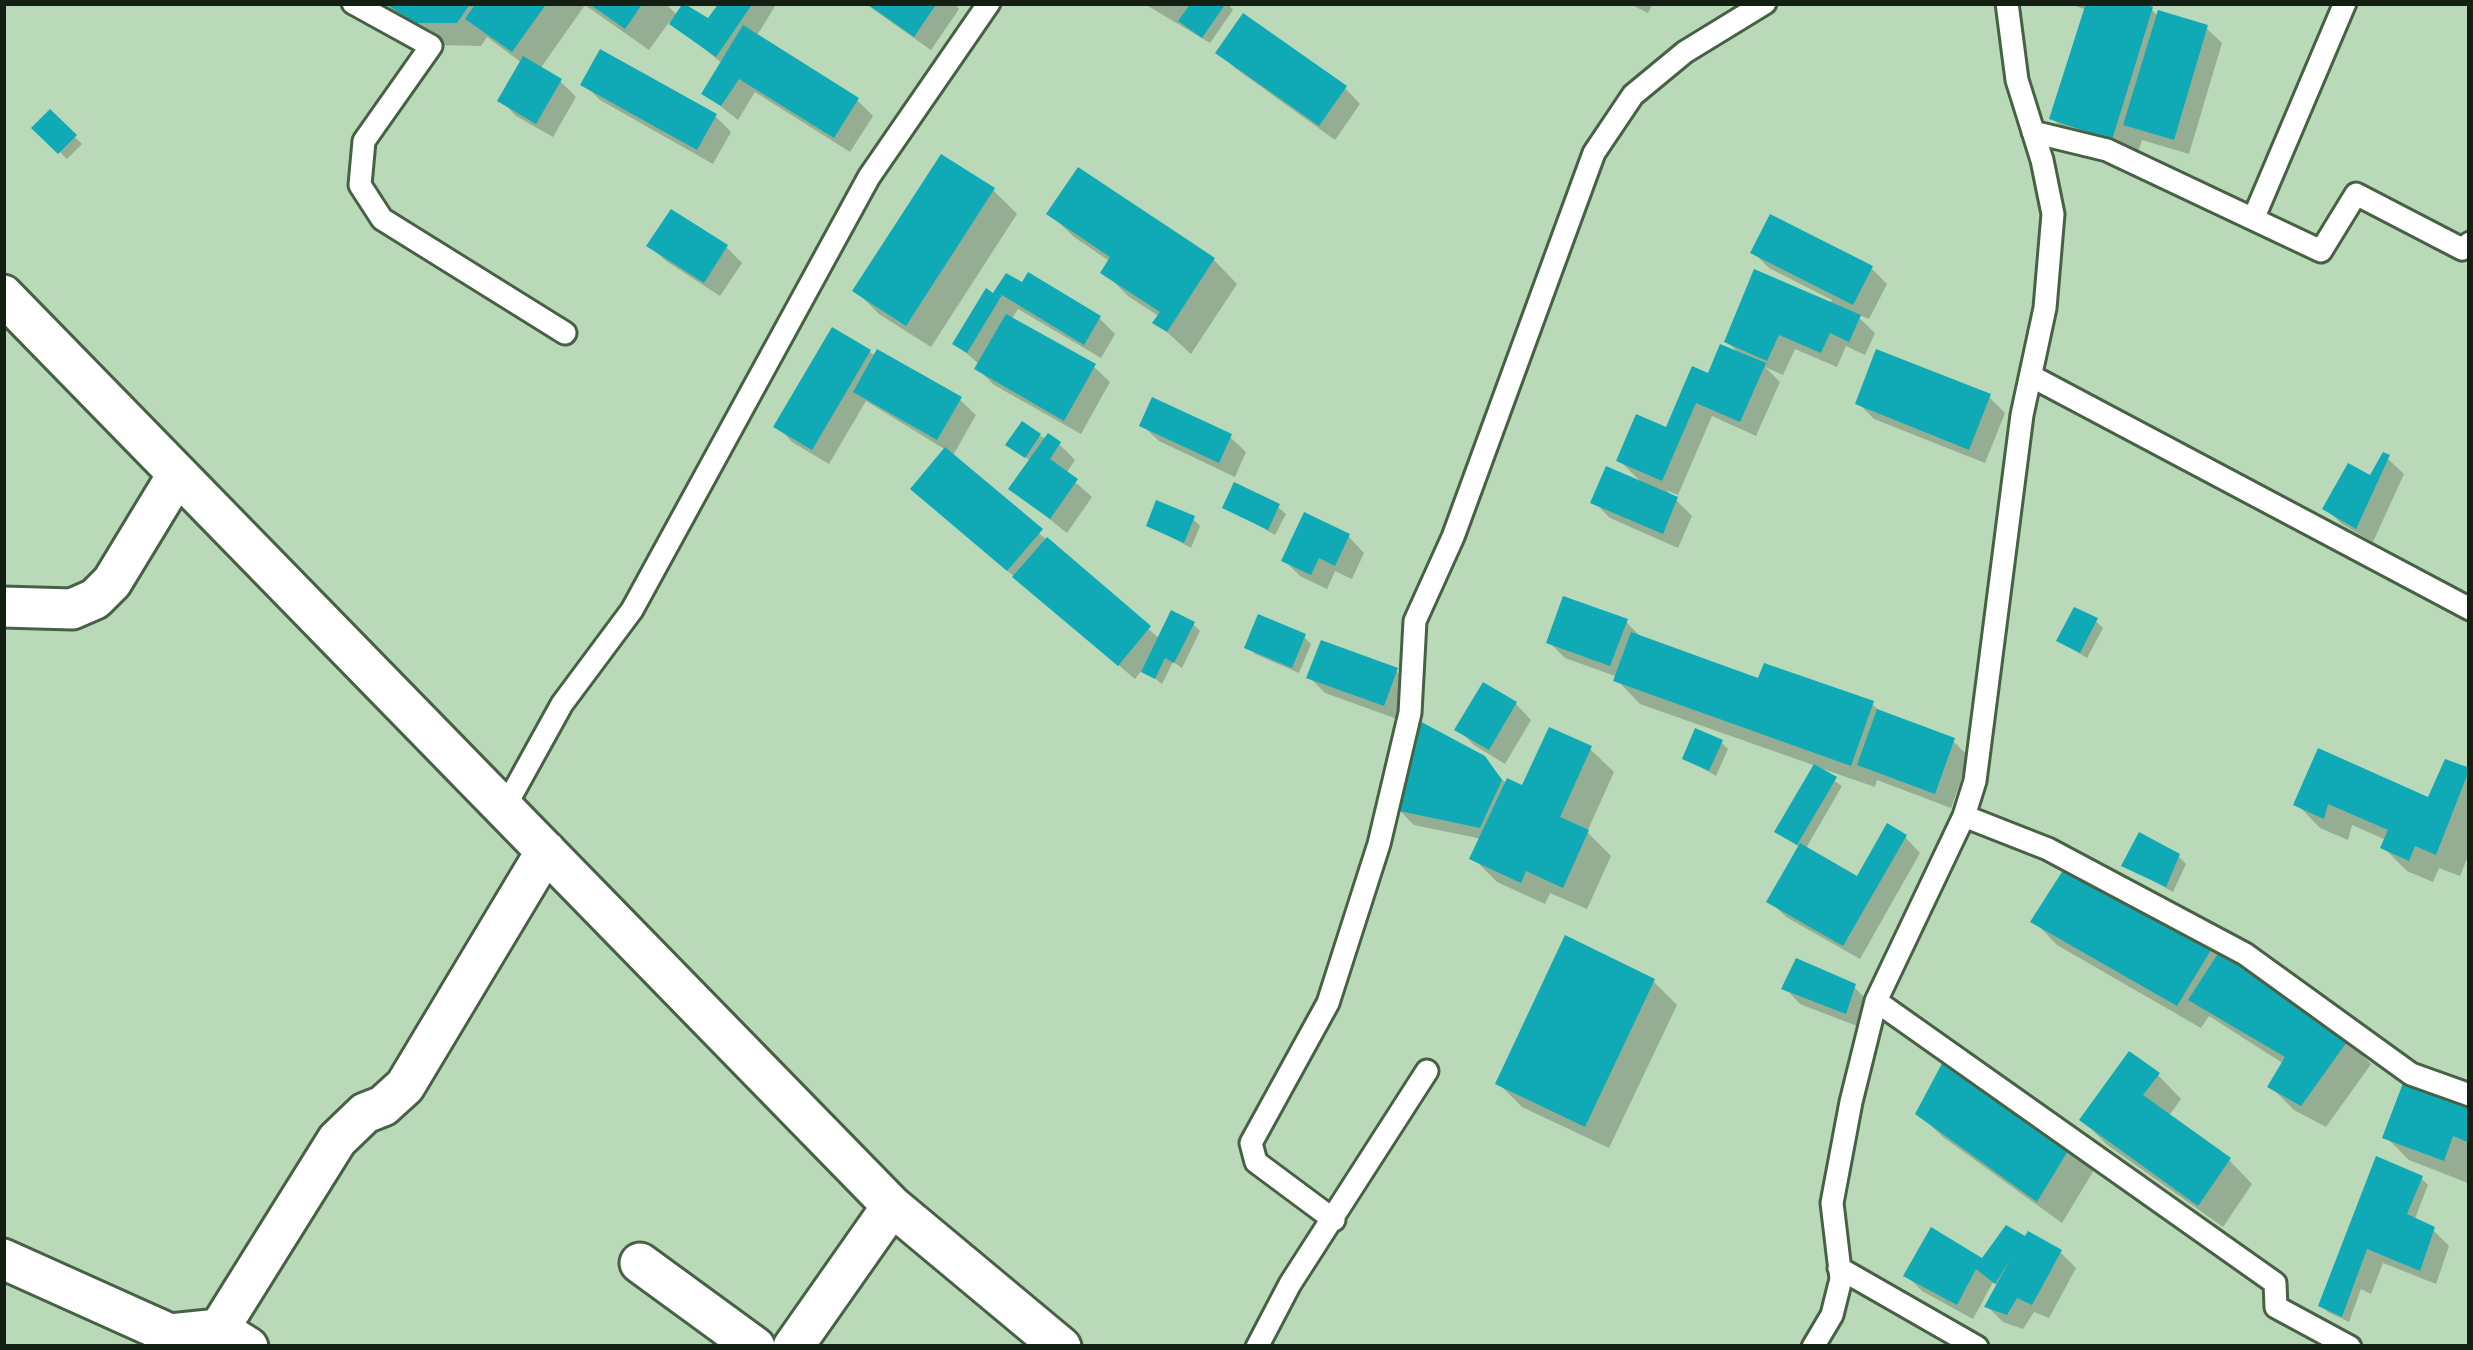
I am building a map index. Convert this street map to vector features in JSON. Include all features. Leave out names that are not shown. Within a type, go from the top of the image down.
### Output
[{"type":"street","points":[[3,295],[892,1205],[1060,1347]]},
{"type":"street","points":[[3,608],[72,609],[95,599],[112,582],[177,475]]},
{"type":"street","points":[[3,1259],[170,1334],[233,1338],[337,1140],[365,1113],[383,1106],[405,1086],[546,851]]},
{"type":"street","points":[[793,1347],[892,1205]]},
{"type":"street","points":[[640,1263],[755,1347]]},
{"type":"lane","points":[[353,3],[430,46],[364,141],[359,185],[382,219],[566,333]]},
{"type":"lane","points":[[506,807],[562,704],[632,610],[869,177],[988,3]]},
{"type":"lane","points":[[1334,1220],[1256,1162],[1252,1144],[1328,1003],[1379,844],[1410,712],[1415,622],[1453,537],[1594,153],[1633,95],[1685,52],[1765,3]]},
{"type":"lane","points":[[1813,1347],[1832,1316],[1839,1268],[1832,1203],[1850,1102],[1876,1001],[1964,816],[1975,781],[2031,376],[2045,308],[2053,214],[2017,80],[2007,3]]},
{"type":"lane","points":[[2254,217],[2345,3]]},
{"type":"lane","points":[[2033,132],[2107,149],[2321,251],[2356,194],[2462,249],[2470,243]]},
{"type":"lane","points":[[2031,376],[2470,610]]},
{"type":"lane","points":[[1964,816],[2048,849],[2245,954],[2411,1074],[2470,1095]]},
{"type":"lane","points":[[1876,1001],[2275,1283],[2276,1307],[2350,1347]]},
{"type":"lane","points":[[1256,1347],[1290,1284],[1427,1070]]},
{"type":"lane","points":[[1839,1268],[1977,1347]]},
{"type":"building","points":[[385,3],[471,3],[457,23],[414,23]]},
{"type":"building","points":[[476,3],[547,3],[512,52],[465,19]]},
{"type":"building","points":[[588,3],[643,3],[625,29]]},
{"type":"building","points":[[683,3],[708,18],[719,3],[753,3],[716,57],[669,24]]},
{"type":"building","points":[[866,3],[937,3],[914,37]]},
{"type":"building","points":[[1191,3],[1226,3],[1202,38],[1178,21]]},
{"type":"building","points":[[2086,3],[2153,7],[2112,140],[2049,119]]},
{"type":"building","points":[[2158,10],[2208,25],[2174,140],[2123,125]]},
{"type":"building","points":[[1243,13],[1347,86],[1319,126],[1215,53]]},
{"type":"building","points":[[743,25],[859,98],[834,138],[739,79],[721,106],[701,94]]},
{"type":"building","points":[[600,49],[717,114],[697,150],[580,85]]},
{"type":"building","points":[[523,56],[562,79],[536,124],[497,101]]},
{"type":"building","points":[[50,109],[77,135],[58,154],[31,128]]},
{"type":"building","points":[[941,154],[995,188],[906,326],[852,291]]},
{"type":"building","points":[[1078,167],[1215,258],[1167,332],[1152,323],[1160,312],[1100,273],[1110,257],[1046,214]]},
{"type":"building","points":[[671,209],[728,245],[704,283],[646,246]]},
{"type":"building","points":[[1770,214],[1873,266],[1853,305],[1750,253]]},
{"type":"building","points":[[1754,269],[1861,315],[1849,342],[1830,333],[1821,353],[1779,335],[1767,361],[1724,342]]},
{"type":"building","points":[[1028,272],[1101,316],[1084,345],[1002,295],[967,353],[952,344],[986,288],[993,293],[1006,273],[1022,282]]},
{"type":"building","points":[[1006,314],[1096,364],[1064,421],[974,369]]},
{"type":"building","points":[[832,327],[871,350],[812,450],[773,427]]},
{"type":"building","points":[[1720,344],[1766,363],[1740,422],[1696,403],[1662,481],[1616,461],[1636,414],[1666,427],[1692,366],[1708,373]]},
{"type":"building","points":[[877,349],[962,397],[937,440],[853,392]]},
{"type":"building","points":[[1876,349],[1991,394],[1969,450],[1855,404]]},
{"type":"building","points":[[1152,397],[1232,434],[1219,463],[1139,426]]},
{"type":"building","points":[[1022,421],[1041,434],[1025,458],[1005,445]]},
{"type":"building","points":[[1048,433],[1061,442],[1050,459],[1078,479],[1050,519],[1008,489]]},
{"type":"building","points":[[945,447],[1043,529],[1007,571],[910,489]]},
{"type":"building","points":[[2383,452],[2390,455],[2356,529],[2322,509],[2348,463],[2370,475]]},
{"type":"building","points":[[1606,466],[1678,497],[1663,534],[1590,503]]},
{"type":"building","points":[[1234,482],[1280,504],[1268,530],[1222,508]]},
{"type":"building","points":[[1156,500],[1195,516],[1184,543],[1146,526]]},
{"type":"building","points":[[1304,512],[1350,534],[1335,566],[1319,558],[1311,575],[1281,561]]},
{"type":"building","points":[[1047,537],[1151,626],[1118,666],[1012,577]]},
{"type":"building","points":[[1563,596],[1628,619],[1610,666],[1546,643]]},
{"type":"building","points":[[2074,607],[2098,618],[2080,653],[2056,641]]},
{"type":"building","points":[[1171,610],[1195,622],[1174,663],[1165,658],[1155,679],[1141,672]]},
{"type":"building","points":[[1258,614],[1306,634],[1292,668],[1244,648]]},
{"type":"building","points":[[1631,632],[1758,678],[1764,663],[1874,701],[1851,766],[1613,681]]},
{"type":"building","points":[[1321,640],[1398,668],[1384,706],[1306,678]]},
{"type":"building","points":[[1483,682],[1517,702],[1489,750],[1454,730]]},
{"type":"building","points":[[1877,709],[1955,738],[1935,794],[1857,765]]},
{"type":"building","points":[[1414,718],[1485,756],[1502,780],[1480,828],[1395,810]]},
{"type":"building","points":[[1549,727],[1592,746],[1560,817],[1589,830],[1563,888],[1526,871],[1521,883],[1469,859],[1507,778],[1522,785]]},
{"type":"building","points":[[1695,728],[1723,740],[1709,771],[1682,759]]},
{"type":"building","points":[[2318,748],[2428,797],[2445,759],[2470,768],[2436,855],[2415,846],[2409,861],[2380,848],[2388,830],[2328,804],[2324,819],[2293,805]]},
{"type":"building","points":[[1814,764],[1837,777],[1797,845],[1774,832]]},
{"type":"building","points":[[1887,823],[1907,835],[1843,946],[1766,902],[1800,843],[1857,876]]},
{"type":"building","points":[[2139,832],[2180,854],[2166,887],[2121,866]]},
{"type":"building","points":[[2067,864],[2214,945],[2177,1006],[2030,922]]},
{"type":"building","points":[[1565,935],[1655,979],[1585,1127],[1495,1084]]},
{"type":"building","points":[[2221,949],[2349,1039],[2301,1106],[2267,1087],[2285,1057],[2188,1000]]},
{"type":"building","points":[[1796,958],[1856,984],[1846,1014],[1781,989]]},
{"type":"building","points":[[2129,1051],[2160,1073],[2143,1095],[2231,1158],[2198,1206],[2079,1120]]},
{"type":"building","points":[[1945,1058],[2072,1144],[2037,1202],[1915,1114]]},
{"type":"building","points":[[2405,1078],[2470,1102],[2470,1143],[2453,1136],[2444,1161],[2382,1138]]},
{"type":"building","points":[[2376,1156],[2423,1176],[2407,1214],[2435,1227],[2420,1271],[2367,1249],[2342,1317],[2318,1306]]},
{"type":"building","points":[[2006,1225],[2062,1250],[2032,1305],[2017,1298],[2007,1315],[1984,1307],[2010,1260],[1995,1284],[1976,1269],[1957,1305],[1903,1276],[1931,1227],[1982,1258]]}]
